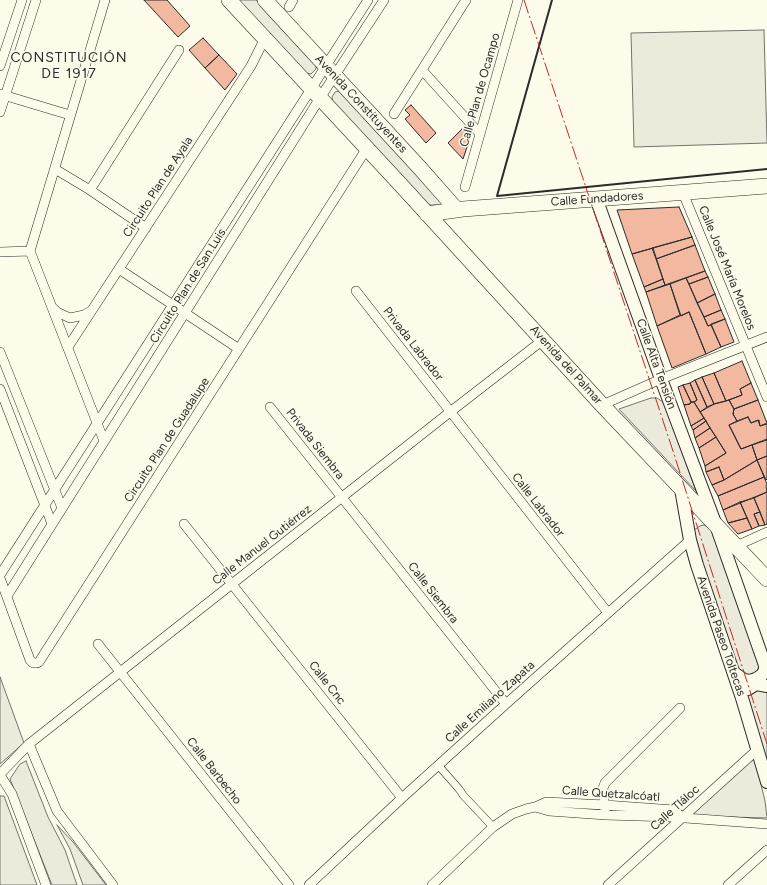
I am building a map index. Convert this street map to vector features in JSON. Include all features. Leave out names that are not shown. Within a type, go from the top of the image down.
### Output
[{"type":"main road","points":[[229,0],[367,148]]},
{"type":"main road","name":"Avenida Constituyentes","points":[[265,0],[457,210]]},
{"type":"main road","name":"Avenida del Palmar","points":[[367,148],[602,405],[767,579]]},
{"type":"main road","name":"Calle Fundadores","points":[[427,214],[596,198],[767,186]]},
{"type":"street","points":[[0,66],[22,0]]},
{"type":"street","points":[[0,112],[2,95],[36,0]]},
{"type":"street","points":[[104,441],[30,251],[105,0]]},
{"type":"street","points":[[330,70],[368,0]]},
{"type":"street","points":[[330,70],[384,0]]},
{"type":"street","points":[[394,114],[466,0]]},
{"type":"street","name":"Calle Plan de Ocampo","points":[[465,187],[517,1]]},
{"type":"street","name":"Circuito Plan de Ayala","points":[[68,347],[251,66],[265,38]]},
{"type":"street","points":[[90,190],[179,50]]},
{"type":"street","name":"Circuito Plan de San Luis","points":[[7,596],[185,313],[330,70]]},
{"type":"street","name":"Circuito Plan de San Luis","points":[[0,575],[173,305],[330,70]]},
{"type":"street","points":[[422,70],[480,134]]},
{"type":"street","points":[[2,95],[70,115]]},
{"type":"street","name":"Circuito Plan de Guadalupe","points":[[0,578],[30,660],[33,663],[37,663],[367,148]]},
{"type":"street","points":[[54,169],[90,190],[146,228]]},
{"type":"street","name":"Calle José María Morelos","points":[[683,193],[767,396]]},
{"type":"street","name":"Calle Alta Tensión","points":[[596,198],[661,379],[717,528]]},
{"type":"street","points":[[0,252],[30,251]]},
{"type":"street","points":[[119,269],[239,349]]},
{"type":"street","name":"Privada Labrador","points":[[356,291],[450,412]]},
{"type":"street","points":[[51,305],[58,312],[70,318],[84,315],[91,311]]},
{"type":"street","points":[[602,405],[661,379],[767,337]]},
{"type":"street","name":"Calle Manuel Gutiérrez","points":[[0,775],[29,744],[543,340]]},
{"type":"street","points":[[0,352],[62,508]]},
{"type":"street","points":[[0,389],[52,524]]},
{"type":"street","name":"Privada Siembra","points":[[270,407],[342,497]]},
{"type":"street","name":"Calle Labrador","points":[[450,412],[608,613]]},
{"type":"street","name":"Avenida Paseo Toltecas","points":[[681,489],[690,540],[697,565],[734,673],[767,782]]},
{"type":"street","name":"Calle Siembra","points":[[342,497],[506,704]]},
{"type":"street","name":"Calle Cnc","points":[[184,524],[402,798]]},
{"type":"street","points":[[717,528],[766,667],[762,675],[750,681],[744,680],[734,673]]},
{"type":"street","points":[[736,546],[767,532]]},
{"type":"street","name":"Calle Emiliano Zapata","points":[[309,885],[438,765],[690,540]]},
{"type":"street","name":"Calle Barbecho","points":[[98,644],[289,885]]},
{"type":"street","points":[[742,698],[750,687],[756,684],[763,684],[767,686]]},
{"type":"street","points":[[606,815],[603,788],[605,783],[680,708]]},
{"type":"street","points":[[29,744],[57,811],[114,885]]},
{"type":"street","name":"Calle Tláloc","points":[[608,885],[758,749]]},
{"type":"street","points":[[438,765],[463,795],[493,827]]},
{"type":"street","points":[[0,775],[12,794],[46,885]]},
{"type":"street","name":"Calle Quetzalcóatl","points":[[432,885],[493,827],[512,814],[546,802],[605,804],[674,810],[683,818]]},
{"type":"street","name":"Calle Quetzalcóatl","points":[[535,807],[549,811],[767,824]]},
{"type":"street","points":[[728,885],[767,850]]},
{"type":"shaded area","points":[[237,0],[256,0],[316,64],[316,69],[311,74],[305,73]]},
{"type":"shaded area","points":[[764,30],[767,143],[634,147],[631,33]]},
{"type":"shaded area","points":[[339,91],[442,202],[442,205],[427,205],[333,102],[332,97],[335,92]]},
{"type":"shaded area","points":[[651,398],[657,398],[663,402],[667,410],[696,491],[619,409]]},
{"type":"shaded area","points":[[704,525],[715,533],[759,667],[754,676],[739,674],[698,555],[694,530]]},
{"type":"shaded area","points":[[0,677],[24,743],[0,764]]},
{"type":"shaded area","points":[[751,689],[767,690],[767,763],[747,698]]},
{"type":"shaded area","points":[[753,757],[765,801],[767,818],[692,816],[691,813]]},
{"type":"shaded area","points":[[26,761],[48,817],[65,850],[77,885],[52,885],[10,779],[20,764]]},
{"type":"shaded area","points":[[0,796],[4,796],[37,885],[0,885]]},
{"type":"shaded area","points":[[57,825],[73,842],[106,885],[83,885],[70,849]]},
{"type":"building","points":[[144,0],[167,0],[190,26],[178,37]]},
{"type":"building","points":[[203,38],[219,55],[205,68],[189,50]]},
{"type":"building","points":[[219,55],[237,74],[225,90],[205,68]]},
{"type":"building","points":[[411,105],[436,133],[426,143],[405,119],[410,115],[405,110]]},
{"type":"building","points":[[462,129],[470,138],[463,159],[448,143]]},
{"type":"building","points":[[679,207],[692,237],[632,254],[617,210]]},
{"type":"building","points":[[692,237],[695,245],[656,259],[652,248]]},
{"type":"building","points":[[695,245],[705,271],[665,285],[656,259]]},
{"type":"building","points":[[653,248],[663,279],[644,287],[632,254]]},
{"type":"building","points":[[705,271],[708,277],[689,284],[686,278]]},
{"type":"building","points":[[708,277],[715,294],[697,303],[689,284]]},
{"type":"building","points":[[686,278],[708,326],[711,325],[721,347],[706,354],[689,312],[681,316],[670,284]]},
{"type":"building","points":[[663,279],[665,285],[646,292],[644,287]]},
{"type":"building","points":[[670,284],[680,315],[657,326],[646,292]]},
{"type":"building","points":[[715,294],[721,310],[704,317],[697,303]]},
{"type":"building","points":[[721,310],[725,319],[708,326],[704,317]]},
{"type":"building","points":[[689,312],[706,354],[672,368],[657,326]]},
{"type":"building","points":[[725,319],[734,342],[721,347],[711,324]]},
{"type":"building","points":[[742,361],[751,383],[740,389],[742,395],[726,401],[714,373]]},
{"type":"building","points":[[714,373],[726,401],[714,404],[702,377]]},
{"type":"building","points":[[702,377],[714,404],[707,407],[695,380]]},
{"type":"building","points":[[695,380],[707,407],[700,412],[694,402],[697,400],[690,383]]},
{"type":"building","points":[[690,383],[697,400],[694,402],[691,402],[683,385]]},
{"type":"building","points":[[751,383],[758,400],[734,409],[729,400],[742,395],[740,389]]},
{"type":"building","points":[[683,385],[691,402],[690,404],[684,405],[678,387]]},
{"type":"building","points":[[729,400],[734,409],[733,414],[737,421],[729,425],[741,449],[752,445],[757,460],[724,480],[719,467],[706,472],[705,466],[726,453],[700,412],[714,404]]},
{"type":"building","points":[[758,400],[767,423],[760,426],[759,420],[751,423],[748,417],[737,421],[733,414],[734,409]]},
{"type":"building","points":[[691,402],[694,402],[704,418],[691,426],[684,405],[690,404]]},
{"type":"building","points":[[748,417],[751,423],[758,420],[760,426],[767,424],[767,439],[741,449],[729,425]]},
{"type":"building","points":[[704,418],[706,421],[693,430],[691,426]]},
{"type":"building","points":[[706,421],[710,428],[695,438],[693,430]]},
{"type":"building","points":[[710,428],[716,437],[699,448],[695,438]]},
{"type":"building","points":[[716,437],[726,453],[705,466],[699,448]]},
{"type":"building","points":[[767,440],[767,456],[757,460],[752,445]]},
{"type":"building","points":[[767,456],[767,479],[766,480],[757,460]]},
{"type":"building","points":[[757,460],[764,477],[718,496],[712,485],[724,480]]},
{"type":"building","points":[[719,467],[724,480],[712,485],[706,472]]},
{"type":"building","points":[[764,477],[767,484],[767,492],[723,510],[718,496]]},
{"type":"building","points":[[767,492],[767,524],[765,525],[754,498]]},
{"type":"building","points":[[754,498],[760,512],[754,514],[759,526],[752,529],[740,502]]},
{"type":"building","points":[[740,502],[747,518],[728,523],[723,510]]},
{"type":"building","points":[[760,512],[765,525],[759,526],[754,514]]},
{"type":"building","points":[[747,518],[752,529],[738,534],[728,523]]},
{"type":"wall","points":[[552,0],[497,196],[767,169]]},
{"type":"power","points":[[524,0],[673,451],[767,744]]},
{"type":"district","name":"CONSTITUCIÓN DE 1917","points":[[69,66]]}]
